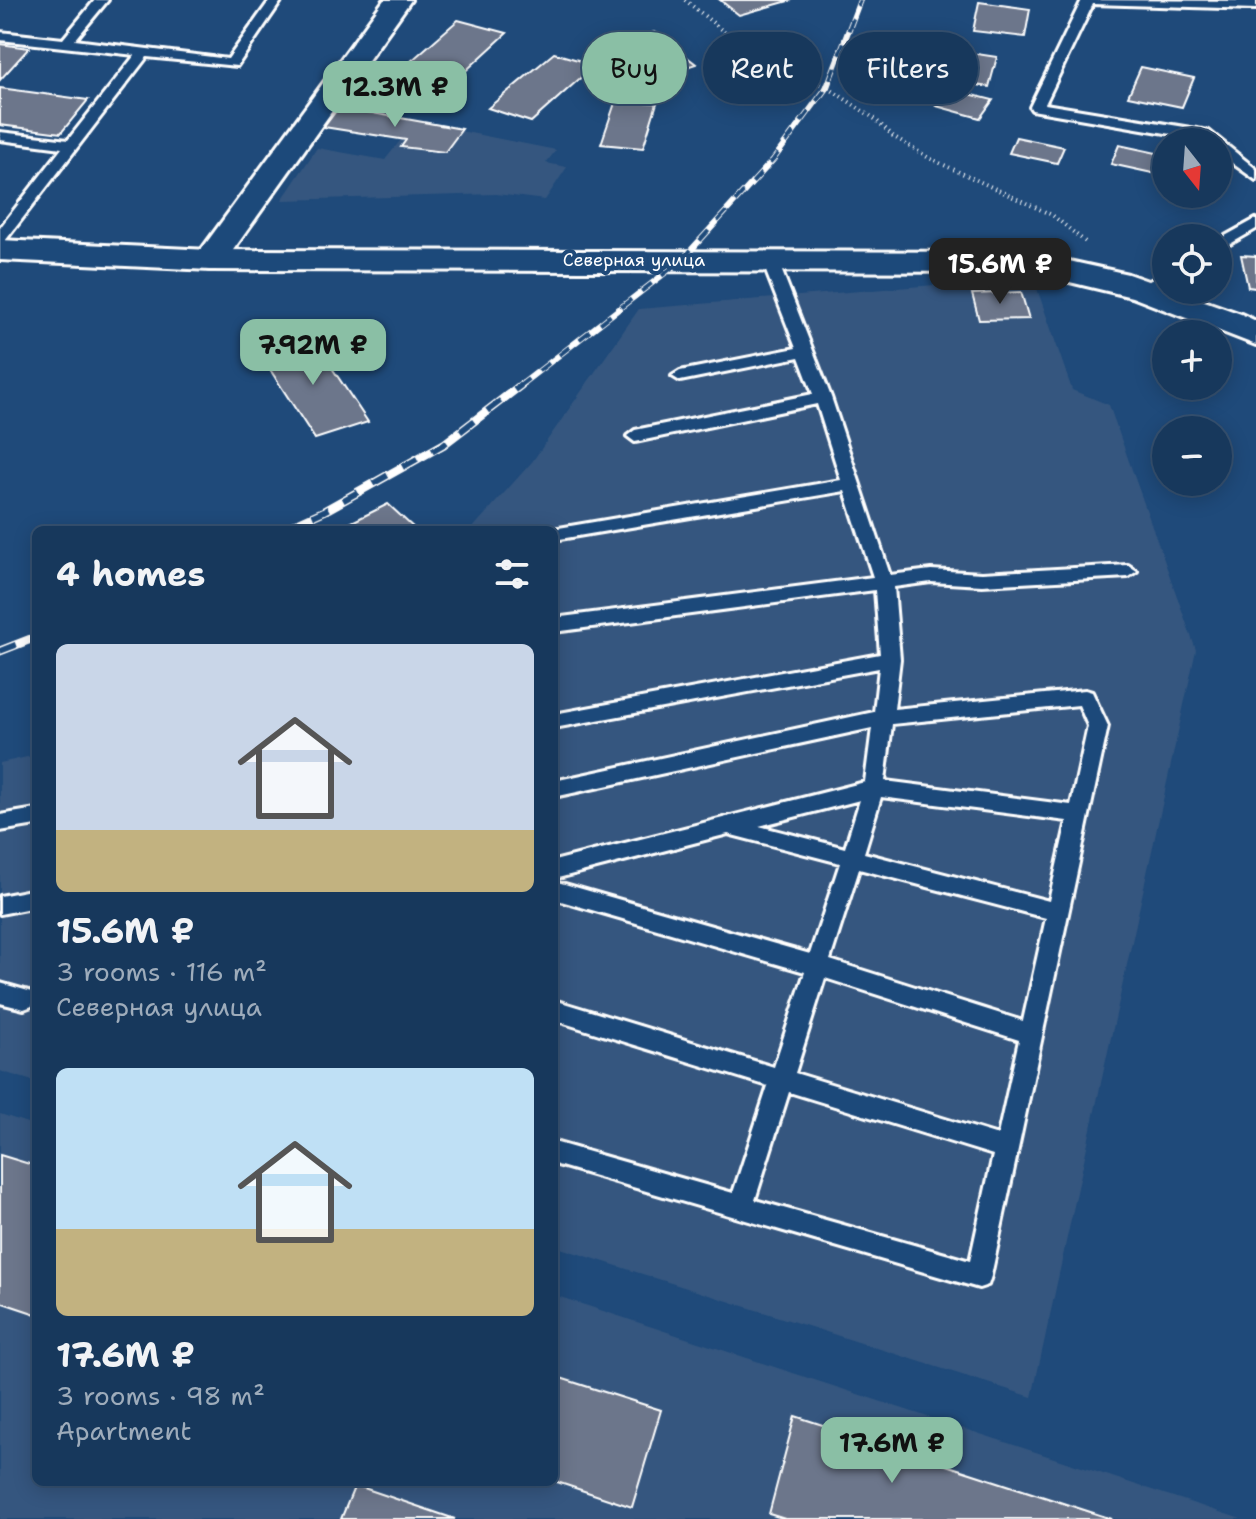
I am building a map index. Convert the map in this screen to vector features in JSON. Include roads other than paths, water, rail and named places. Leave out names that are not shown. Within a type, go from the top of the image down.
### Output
[{"type":"street","points":[[210,260],[398,0]]},
{"type":"street","name":"Северная улица","points":[[0,250],[210,260],[1028,262],[1152,283]]},
{"type":"street","name":"Северная улица","points":[[1193,304],[1256,334]]},
{"type":"lane","points":[[66,43],[102,0]]},
{"type":"lane","points":[[0,36],[232,63],[276,0]]},
{"type":"lane","points":[[1167,128],[1037,107],[1088,0],[1256,5]]},
{"type":"lane","points":[[0,238],[144,52]]},
{"type":"lane","points":[[0,136],[72,145]]},
{"type":"lane","points":[[1232,157],[1256,176]]},
{"type":"lane","points":[[1232,238],[1256,223]]},
{"type":"lane","points":[[741,1207],[874,788],[890,659],[884,583],[823,397],[770,261]]},
{"type":"lane","points":[[680,376],[805,351]]},
{"type":"lane","points":[[635,436],[823,397]]},
{"type":"lane","points":[[558,533],[851,484]]},
{"type":"lane","points":[[558,624],[931,576],[982,579],[1128,571]]},
{"type":"lane","points":[[558,720],[890,659]]},
{"type":"lane","points":[[558,788],[882,718],[1085,697],[1098,726],[979,1276],[558,1154]]},
{"type":"lane","points":[[558,869],[874,788],[1079,814]]},
{"type":"lane","points":[[0,823],[32,818]]},
{"type":"lane","points":[[727,826],[1058,912]]},
{"type":"lane","points":[[558,891],[818,966],[1031,1034]]},
{"type":"lane","points":[[0,905],[32,899]]},
{"type":"lane","points":[[0,993],[32,999]]},
{"type":"lane","points":[[558,1011],[1005,1148]]},
{"type":"railway","points":[[518,387],[682,260],[773,160],[827,87],[860,0]]},
{"type":"railway","points":[[291,526],[324,511],[444,444],[521,385]]},
{"type":"railway","points":[[0,651],[32,639]]}]
